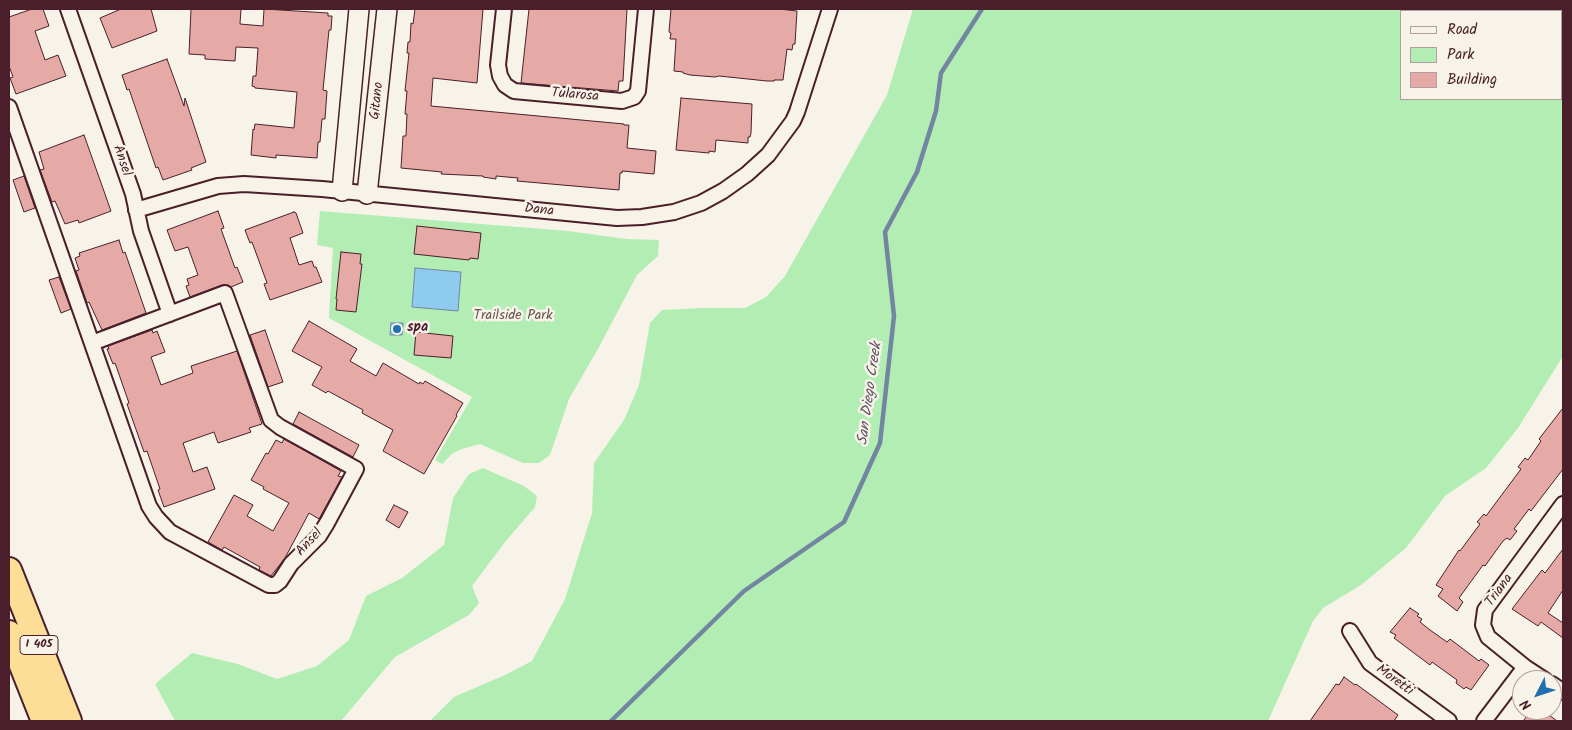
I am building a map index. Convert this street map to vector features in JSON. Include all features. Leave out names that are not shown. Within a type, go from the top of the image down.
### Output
[{"type":"highway","name":"I 405","points":[[9,570],[70,721]]},
{"type":"highway","points":[[9,633],[44,721]]},
{"type":"street","name":"Ansel","points":[[68,9],[133,194],[140,231],[170,314]]},
{"type":"street","name":"Gitano","points":[[342,192],[359,9]]},
{"type":"street","name":"Gitano","points":[[367,194],[387,9]]},
{"type":"street","name":"Tularosa","points":[[504,9],[498,65],[500,76],[505,85],[514,91],[622,100],[634,97],[638,90],[646,9]]},
{"type":"street","name":"Dana","points":[[136,210],[218,186],[244,184],[617,218],[658,216],[701,203],[736,183],[768,156],[798,112],[830,9]]},
{"type":"street","name":"Ansel","points":[[9,107],[149,506],[170,532],[269,585],[280,581],[299,554],[318,536],[327,523],[356,470],[280,428],[271,420],[225,293],[92,343]]},
{"type":"street","name":"Triana","points":[[1530,670],[1488,637],[1483,625],[1485,610],[1563,504]]},
{"type":"street","name":"Moretti","points":[[1350,631],[1370,663],[1449,721]]},
{"type":"street","points":[[1484,721],[1525,667]]},
{"type":"green space","points":[[913,9],[1563,9],[1563,356],[1518,428],[1486,468],[1445,496],[1406,548],[1361,585],[1323,608],[1313,621],[1268,721],[430,721],[454,697],[532,661],[565,599],[592,513],[594,463],[624,420],[639,385],[650,323],[662,310],[745,308],[766,297],[785,276],[887,95]]},
{"type":"green space","name":"Trailside Park","points":[[320,211],[568,231],[627,239],[659,240],[658,256],[637,275],[569,399],[550,455],[539,463],[523,463],[480,444],[453,453],[442,464],[435,460],[472,397],[329,318],[333,248],[317,245]]},
{"type":"green space","points":[[483,468],[524,486],[537,496],[535,507],[505,542],[472,586],[479,603],[469,615],[395,657],[341,721],[175,721],[155,684],[192,653],[238,664],[277,679],[317,666],[349,640],[366,596],[402,578],[444,545],[453,498],[469,474]]},
{"type":"water","points":[[415,268],[461,272],[458,311],[412,307]]},
{"type":"water","name":"spa","points":[[391,323],[403,323],[402,335],[390,335]]},
{"type":"building","points":[[32,9],[43,9],[49,26],[35,31],[45,60],[58,55],[66,76],[16,94],[10,78],[13,77],[9,66],[9,17]]},
{"type":"building","points":[[121,9],[151,9],[157,31],[112,48],[100,18]]},
{"type":"building","points":[[191,9],[241,9],[240,24],[263,26],[264,9],[328,13],[328,16],[332,16],[323,90],[327,91],[325,119],[322,119],[317,158],[276,155],[276,158],[251,155],[255,124],[294,128],[297,92],[255,88],[252,86],[253,76],[256,76],[258,48],[236,47],[235,61],[205,59],[205,55],[189,54]]},
{"type":"building","points":[[415,9],[483,9],[477,83],[433,78],[431,106],[629,125],[627,148],[656,151],[654,174],[622,171],[620,173],[619,190],[517,181],[518,178],[496,176],[496,179],[483,176],[441,174],[442,172],[401,168],[403,136],[406,136],[407,91],[405,91],[409,53],[407,53]]},
{"type":"building","points":[[529,9],[627,9],[623,81],[619,81],[618,91],[521,83]]},
{"type":"building","points":[[671,9],[779,9],[797,11],[795,44],[793,44],[792,50],[787,49],[783,80],[767,81],[690,75],[674,71],[676,39],[670,39]]},
{"type":"building","points":[[167,59],[184,106],[185,98],[206,162],[191,168],[192,170],[163,180],[158,167],[156,168],[129,89],[127,90],[122,75]]},
{"type":"building","points":[[681,98],[752,104],[751,133],[750,137],[748,137],[748,143],[716,140],[715,152],[709,151],[709,153],[676,150]]},
{"type":"building","points":[[84,135],[111,211],[79,223],[78,220],[65,224],[55,201],[52,202],[40,170],[44,169],[39,152]]},
{"type":"building","points":[[24,176],[35,208],[24,212],[13,180]]},
{"type":"building","points":[[218,211],[224,228],[221,229],[235,268],[237,267],[243,282],[231,287],[222,285],[190,297],[186,286],[189,285],[187,279],[198,275],[188,247],[175,251],[167,230]]},
{"type":"building","points":[[294,212],[303,233],[290,238],[299,265],[312,261],[322,282],[270,300],[264,284],[267,283],[252,242],[250,243],[245,230]]},
{"type":"building","points":[[417,226],[481,233],[478,259],[470,258],[469,260],[414,254]]},
{"type":"building","points":[[119,240],[146,313],[102,330],[89,302],[87,303],[76,271],[79,270],[75,258],[80,256],[79,253]]},
{"type":"building","points":[[341,252],[361,254],[360,264],[362,264],[356,312],[336,310]]},
{"type":"building","points":[[59,277],[71,309],[61,313],[49,280]]},
{"type":"building","points":[[309,321],[357,349],[350,361],[376,376],[383,363],[419,384],[420,382],[423,384],[425,381],[463,403],[424,474],[383,451],[393,430],[362,413],[363,410],[328,391],[326,393],[312,385],[322,367],[292,351]]},
{"type":"building","points":[[152,330],[153,333],[157,331],[165,352],[151,357],[161,385],[193,373],[191,366],[237,351],[262,424],[249,428],[251,432],[218,443],[214,432],[183,443],[193,472],[207,467],[215,489],[164,507],[147,451],[144,452],[115,363],[113,364],[107,349],[109,349],[108,346]]},
{"type":"building","points":[[265,330],[283,382],[268,387],[250,335]]},
{"type":"building","points":[[416,332],[453,336],[451,358],[414,355]]},
{"type":"building","points":[[1563,408],[1563,469],[1531,511],[1529,509],[1514,529],[1517,531],[1510,540],[1507,538],[1503,541],[1485,566],[1483,565],[1459,598],[1463,602],[1457,611],[1438,596],[1443,589],[1436,585],[1459,550],[1480,524],[1477,522],[1484,514],[1486,516],[1521,469],[1518,467],[1525,458],[1528,460],[1541,441],[1539,439]]},
{"type":"building","points":[[299,412],[359,445],[353,457],[293,424]]},
{"type":"building","points":[[284,439],[341,471],[338,476],[342,477],[319,519],[309,513],[285,558],[271,576],[259,570],[260,567],[224,547],[222,550],[208,542],[234,495],[253,505],[247,516],[273,531],[289,503],[251,480],[266,453],[268,454],[276,440],[282,443]]},
{"type":"building","points":[[394,505],[408,512],[399,528],[386,520]]},
{"type":"building","points":[[1563,549],[1563,590],[1548,613],[1563,623],[1563,638],[1541,622],[1538,626],[1512,609],[1542,570],[1545,573]]},
{"type":"building","points":[[1410,608],[1419,614],[1417,616],[1422,619],[1420,622],[1430,630],[1447,642],[1450,639],[1479,661],[1481,659],[1489,665],[1471,690],[1466,687],[1464,689],[1456,683],[1457,680],[1432,662],[1430,665],[1394,638],[1396,635],[1390,632]]},
{"type":"building","points":[[1344,677],[1398,715],[1394,721],[1310,721],[1336,684],[1339,685]]},
{"type":"building","points":[[1556,720],[1557,721],[1523,721]]},
{"type":"waterway","name":"San Diego Creek","points":[[611,721],[744,591],[844,522],[880,443],[894,316],[885,232],[917,172],[936,111],[941,73],[982,9]]},
{"type":"place","name":"spa","points":[[397,329]]}]
